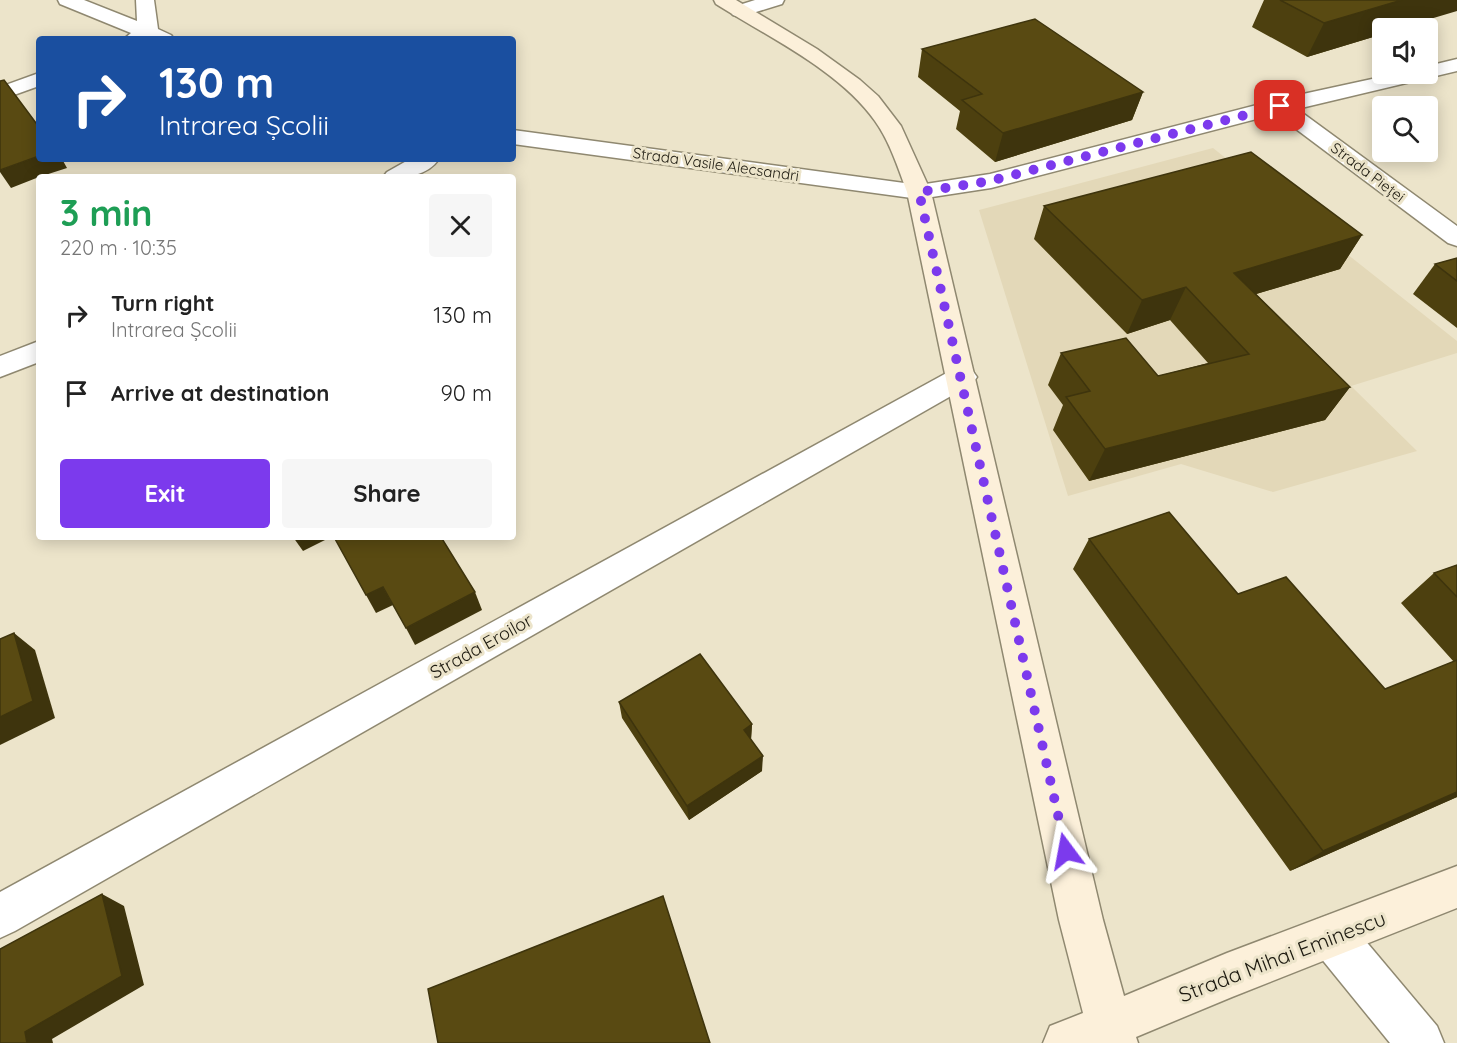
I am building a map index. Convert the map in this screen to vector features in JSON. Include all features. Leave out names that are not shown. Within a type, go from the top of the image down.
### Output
[{"type":"main road","points":[[732,5],[823,63],[856,88],[883,115],[900,145],[919,192],[962,377],[998,553],[1082,920],[1111,1034]]},
{"type":"main road","name":"Strada Mihai Eminescu","points":[[1067,1043],[1111,1034],[1227,976],[1457,887]]},
{"type":"street","points":[[67,0],[147,36]]},
{"type":"street","points":[[145,0],[149,36]]},
{"type":"street","points":[[732,5],[775,0]]},
{"type":"street","points":[[1438,70],[1457,65]]},
{"type":"street","points":[[0,94],[36,80]]},
{"type":"street","name":"Strada Vasile Alecsandri","points":[[516,137],[919,192],[990,181],[1280,106],[1377,84]]},
{"type":"street","name":"Strada Pieței","points":[[1280,106],[1457,238]]},
{"type":"street","points":[[400,174],[422,162]]},
{"type":"street","points":[[0,367],[36,352]]},
{"type":"street","name":"Strada Eroilor","points":[[0,916],[962,377]]},
{"type":"street","points":[[1332,936],[1420,1043]]},
{"type":"shaded area","points":[[1213,148],[1457,341],[1457,353],[1351,386],[1417,451],[1273,492],[1181,464],[1068,496],[979,210]]},
{"type":"building","points":[[1280,0],[1402,0],[1324,23]]},
{"type":"building","points":[[1035,19],[1143,92],[1003,133],[962,100],[982,94],[922,49]]},
{"type":"building","points":[[4,80],[36,123],[36,157],[0,170],[0,81]]},
{"type":"building","points":[[1251,152],[1362,235],[1234,273],[1350,387],[1105,449],[1066,397],[1090,391],[1061,353],[1126,338],[1158,376],[1249,354],[1186,287],[1142,300],[1044,206]]},
{"type":"building","points":[[1457,258],[1457,281],[1435,264]]},
{"type":"building","points":[[1169,512],[1238,594],[1286,577],[1385,689],[1457,660],[1457,792],[1323,851],[1089,539]]},
{"type":"building","points":[[336,540],[443,540],[475,592],[406,628],[383,587],[366,595]]},
{"type":"building","points":[[1457,565],[1457,597],[1434,573]]},
{"type":"building","points":[[14,633],[33,701],[0,717],[0,639]]},
{"type":"building","points":[[700,654],[752,724],[744,730],[763,756],[687,806],[619,702]]},
{"type":"building","points":[[102,894],[122,976],[25,1032],[27,1043],[0,1043],[0,949]]},
{"type":"building","points":[[663,896],[710,1043],[438,1043],[428,989]]},
{"type":"route","points":[[1066,851],[919,192],[990,181],[1280,106]]}]
